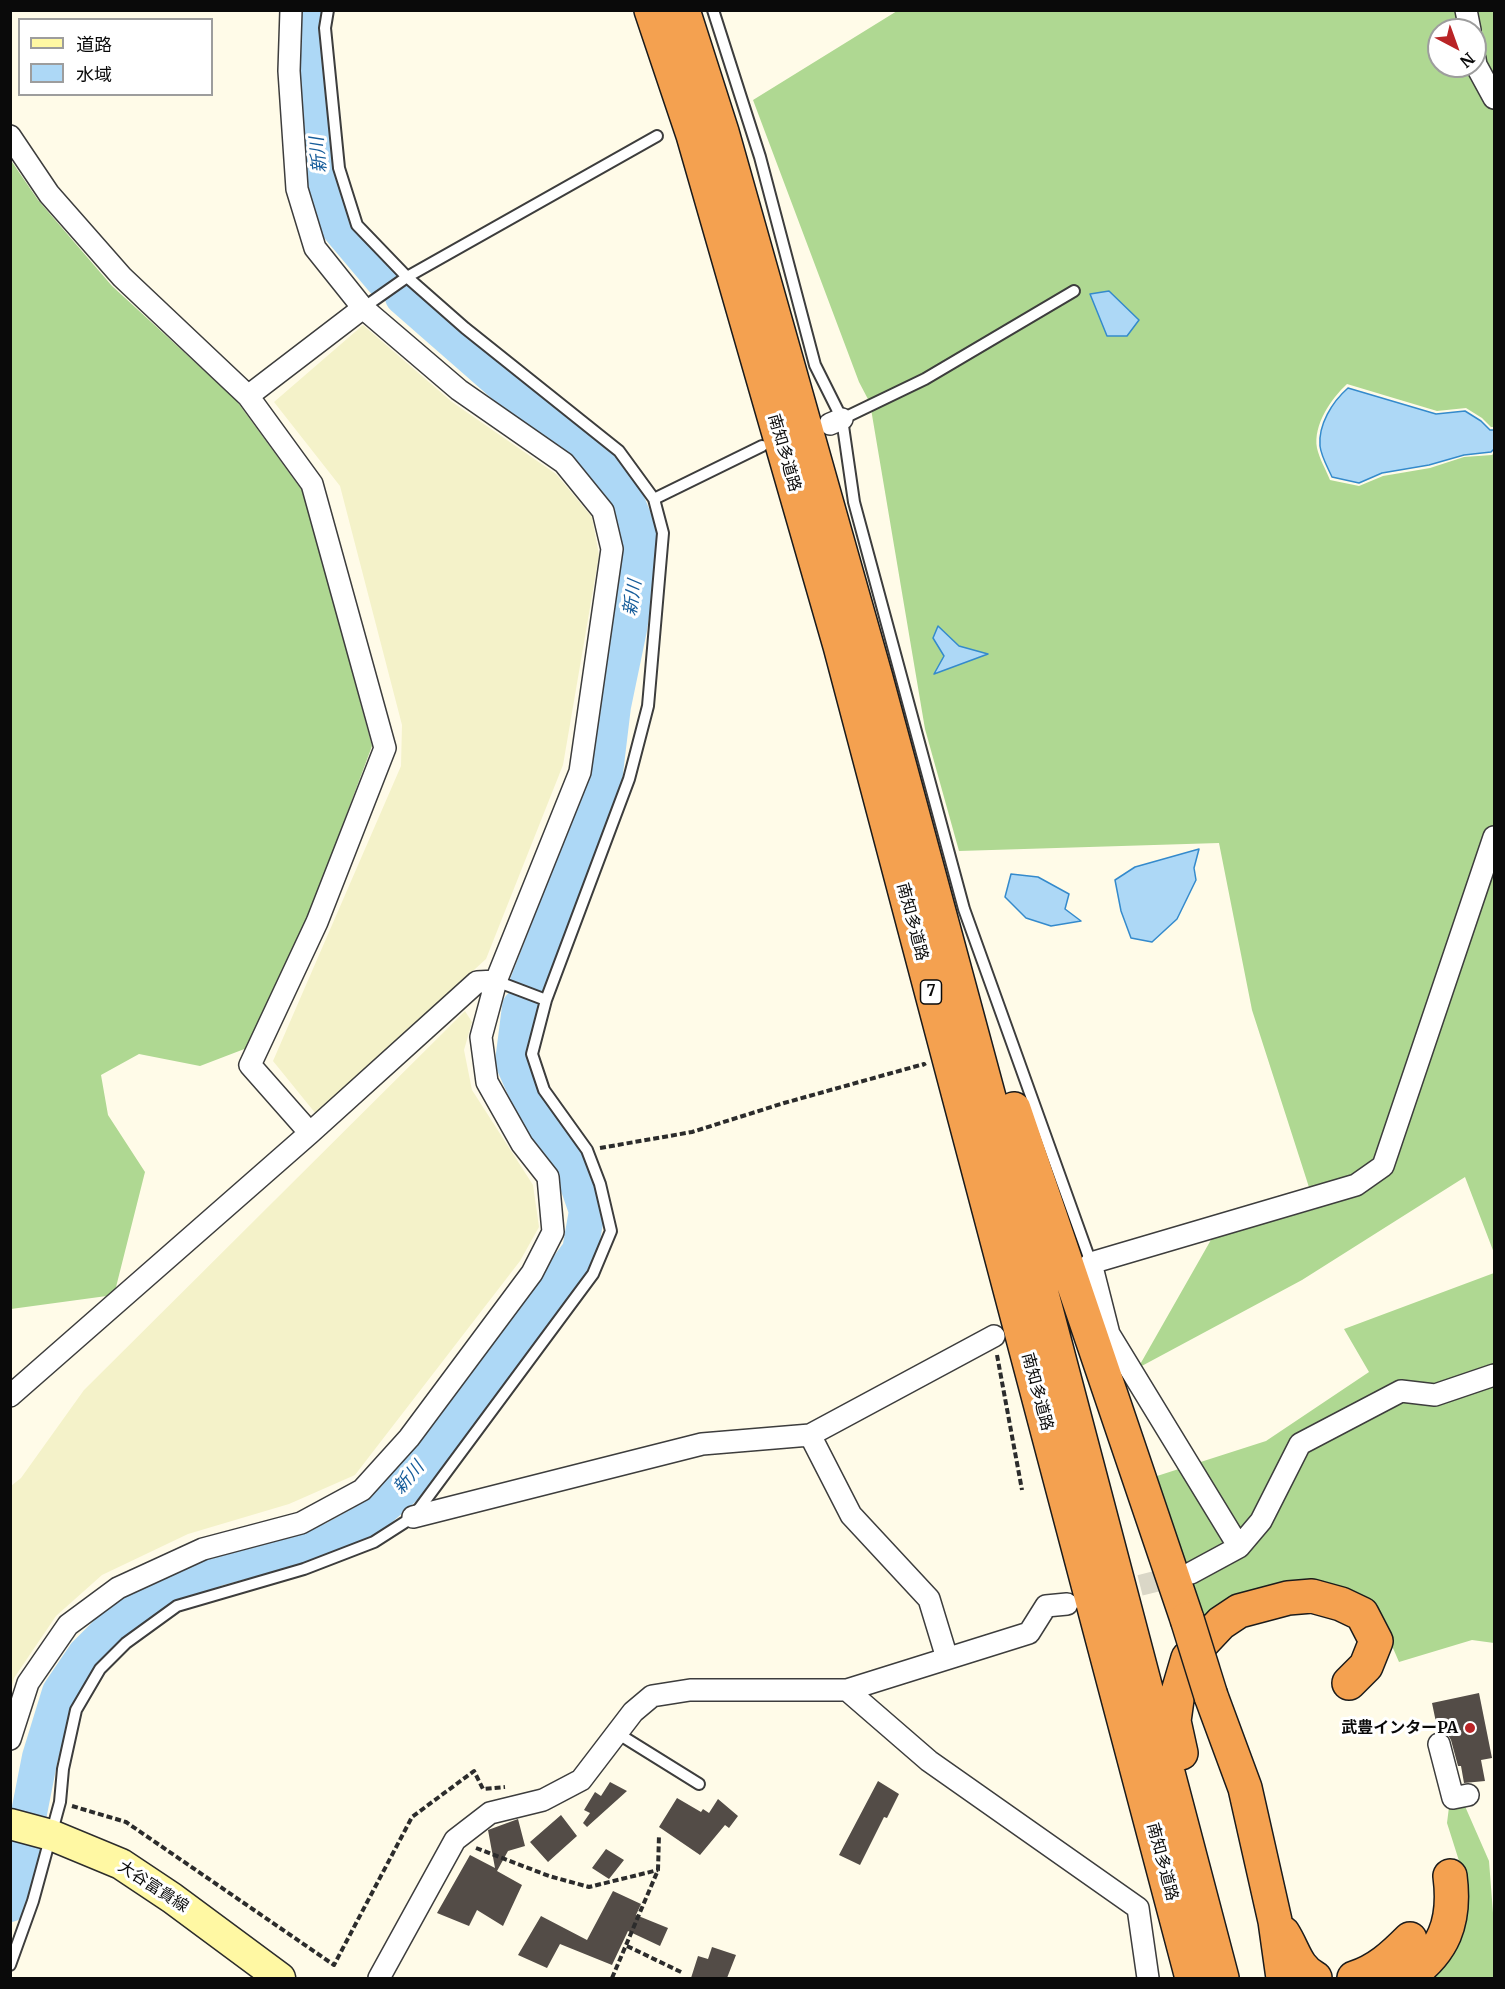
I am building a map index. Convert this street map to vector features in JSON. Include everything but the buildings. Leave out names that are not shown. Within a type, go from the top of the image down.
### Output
[{"type":"highway","name":"南知多道路","points":[[651,10],[693,135],[840,646],[1192,1978]]},
{"type":"highway","name":"南知多道路","points":[[683,10],[735,178],[876,678],[1047,1309],[1222,1978]]},
{"type":"highway","points":[[945,939],[959,953],[990,1040],[1211,1695],[1245,1788],[1275,1921],[1283,1978]]},
{"type":"highway","points":[[1237,1978],[1207,1864],[1174,1721],[1178,1692],[1188,1658],[1221,1623],[1239,1611],[1288,1598],[1312,1596],[1341,1604],[1362,1614],[1376,1641],[1366,1666],[1349,1683]]},
{"type":"highway","points":[[1406,1978],[1437,1951],[1445,1935],[1453,1897],[1450,1876]]},
{"type":"highway","points":[[1275,1921],[1291,1946],[1299,1966],[1315,1978]]},
{"type":"highway","points":[[1354,1978],[1367,1974],[1386,1962],[1410,1939]]},
{"type":"main road","name":"大谷富貴線","points":[[10,1824],[51,1835],[121,1864],[172,1898],[280,1978]]},
{"type":"street","points":[[10,1739],[28,1683],[69,1625],[118,1588],[203,1549],[301,1522],[362,1490],[409,1438],[532,1273],[553,1232],[548,1177],[522,1144],[487,1082],[481,1037],[496,981],[580,772],[612,549],[603,512],[564,463],[459,390],[363,308],[315,248],[297,189],[290,71],[291,10]]},
{"type":"street","points":[[1483,78],[1494,98]]},
{"type":"street","points":[[10,136],[50,194],[122,277],[249,396],[312,483],[384,748],[317,922],[250,1065],[310,1133]]},
{"type":"street","points":[[249,396],[363,308]]},
{"type":"street","points":[[1239,1547],[1109,1334],[1091,1263],[1356,1185],[1383,1166],[1494,837]]},
{"type":"street","points":[[10,1396],[310,1133],[477,982],[496,981]]},
{"type":"street","points":[[413,1517],[702,1444],[810,1435],[994,1336]]},
{"type":"street","points":[[1191,1573],[1239,1547],[1261,1521],[1300,1444],[1401,1391],[1436,1395],[1494,1375]]},
{"type":"street","points":[[810,1435],[851,1515],[929,1599],[947,1658]]},
{"type":"street","points":[[379,1978],[455,1840],[490,1813],[543,1800],[581,1780],[633,1712],[652,1696],[690,1690],[847,1690],[1029,1633],[1047,1606],[1067,1604]]},
{"type":"street","points":[[847,1690],[929,1761],[1138,1908],[1149,1978]]},
{"type":"street","points":[[1439,1744],[1453,1798],[1468,1795]]},
{"type":"lane","points":[[10,1965],[33,1901],[60,1802],[63,1769],[76,1710],[100,1669],[126,1643],[177,1606],[304,1569],[374,1542],[413,1517],[593,1274],[611,1231],[600,1184],[587,1150],[544,1090],[532,1054],[546,1000],[629,779],[648,706],[663,532],[654,499],[619,451],[408,278],[357,225],[339,168],[325,28],[328,10]]},
{"type":"lane","points":[[713,10],[760,157],[815,365],[836,422],[854,501],[963,909],[1091,1263]]},
{"type":"lane","points":[[363,308],[408,278],[657,136]]},
{"type":"lane","points":[[836,422],[925,379],[1074,291]]},
{"type":"lane","points":[[654,499],[762,446]]},
{"type":"lane","points":[[496,981],[546,1000]]},
{"type":"lane","points":[[617,1733],[699,1784]]},
{"type":"path","points":[[587,1150],[692,1132],[784,1103],[924,1064],[927,1075]]},
{"type":"path","points":[[994,1336],[1022,1490]]},
{"type":"path","points":[[60,1802],[126,1822],[334,1965],[412,1817],[474,1771],[483,1789],[516,1786]]},
{"type":"path","points":[[612,1978],[658,1870],[659,1835]]},
{"type":"path","points":[[455,1840],[549,1876],[589,1887],[658,1870]]},
{"type":"path","points":[[627,1946],[683,1973]]},
{"type":"shaded area","points":[[363,325],[452,402],[556,474],[592,517],[599,555],[563,765],[486,959],[316,1114],[273,1061],[401,766],[402,725],[340,486],[274,402]]},
{"type":"shaded area","points":[[465,1011],[472,1022],[464,1050],[472,1090],[533,1185],[539,1227],[520,1261],[355,1475],[289,1504],[188,1534],[102,1575],[56,1616],[14,1678],[11,1690],[11,1486],[21,1478],[84,1390]]},
{"type":"green space","points":[[897,11],[1494,11],[1494,427],[1466,408],[1437,411],[1347,384],[1324,413],[1316,439],[1318,452],[1330,480],[1359,486],[1383,476],[1430,468],[1464,457],[1494,453],[1494,1253],[1465,1177],[1302,1280],[1138,1368],[1212,1238],[1316,1209],[1252,1010],[1219,843],[959,851],[925,729],[870,403],[859,382],[753,100]]},
{"type":"green space","points":[[10,159],[38,200],[112,286],[236,400],[304,493],[372,746],[305,926],[247,1048],[200,1066],[139,1054],[101,1075],[108,1115],[145,1172],[114,1295],[11,1309]]},
{"type":"green space","points":[[1494,1273],[1494,1643],[1472,1640],[1399,1662],[1380,1618],[1332,1590],[1204,1617],[1157,1476],[1266,1441],[1369,1372],[1344,1329]]},
{"type":"green space","points":[[1464,1804],[1489,1861],[1494,1926],[1494,1978],[1431,1978],[1460,1942],[1467,1886],[1447,1823],[1449,1807]]},
{"type":"water","points":[[1109,291],[1139,320],[1127,336],[1107,336],[1090,294]]},
{"type":"water","points":[[1348,388],[1436,414],[1465,411],[1490,430],[1494,430],[1494,449],[1491,452],[1464,455],[1429,465],[1382,473],[1359,483],[1332,477],[1321,450],[1321,430],[1327,414]]},
{"type":"water","points":[[938,626],[959,646],[988,654],[934,674],[944,656],[933,638]]},
{"type":"water","points":[[1199,849],[1194,868],[1196,880],[1177,919],[1152,942],[1131,938],[1121,911],[1115,880],[1135,867]]},
{"type":"water","points":[[1011,874],[1038,877],[1069,894],[1065,909],[1081,921],[1051,926],[1026,918],[1005,897]]},
{"type":"waterway","name":"新川","points":[[311,10],[309,32],[322,182],[335,223],[383,280]]},
{"type":"waterway","name":"新川","points":[[403,297],[555,430],[595,455],[624,495],[638,529],[639,565],[613,706],[603,789],[527,985]]},
{"type":"waterway","name":"新川","points":[[29,1813],[40,1757],[60,1692],[85,1655],[122,1618],[168,1589],[217,1568],[331,1541],[365,1522],[404,1488],[580,1251],[587,1211],[570,1162],[540,1123],[513,1062],[520,1007]]},
{"type":"waterway","name":"新川","points":[[10,1904],[24,1842]]},
{"type":"tunnel","points":[[1110,1593],[1185,1574]]},
{"type":"place","name":"武豊インターPA","points":[[1470,1728]]}]
